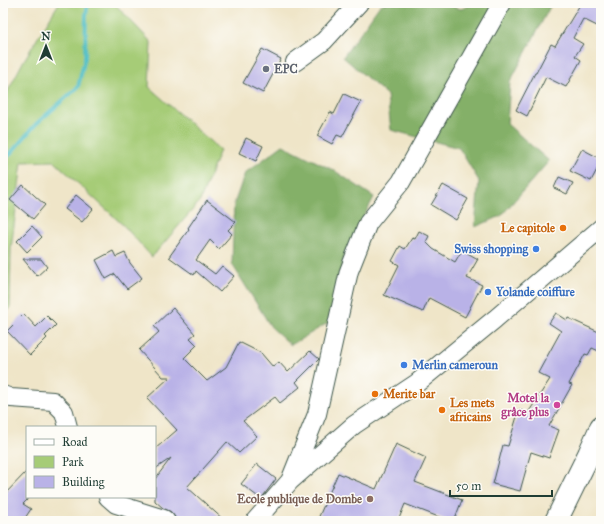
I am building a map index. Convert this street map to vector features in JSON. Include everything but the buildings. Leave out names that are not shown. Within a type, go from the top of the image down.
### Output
[{"type":"main road","points":[[556,521],[595,457],[601,427]]},
{"type":"street","points":[[294,62],[324,41],[359,3]]},
{"type":"street","points":[[290,482],[316,414],[349,271],[368,223],[401,182],[502,3]]},
{"type":"street","points":[[255,521],[290,482],[354,425],[416,383],[495,319],[601,228]]},
{"type":"street","points":[[3,395],[11,398],[53,401],[64,412],[68,426]]},
{"type":"street","points":[[109,498],[116,504],[164,519],[166,521]]},
{"type":"green space","points":[[59,3],[114,3],[151,42],[149,87],[220,150],[200,201],[152,257],[124,226],[54,161],[22,162],[11,249],[10,309],[3,312],[3,100],[23,62]]},
{"type":"green space","points":[[386,3],[442,3],[461,9],[475,3],[552,3],[510,82],[507,124],[549,161],[501,216],[475,227],[479,181],[459,148],[391,130],[387,95],[343,57],[380,5]]},
{"type":"green space","points":[[283,145],[335,171],[374,197],[344,255],[331,321],[291,345],[271,327],[232,264],[234,204],[245,173]]},
{"type":"waterway","points":[[3,162],[36,124],[78,87],[85,58],[86,15],[88,3]]},
{"type":"place","name":"EPC","points":[[266,69]]},
{"type":"place","name":"Le capitole","points":[[563,228]]},
{"type":"place","name":"Swiss shopping","points":[[536,249]]},
{"type":"place","name":"Yolande coiffure","points":[[488,292]]},
{"type":"place","name":"Merlin cameroun","points":[[404,365]]},
{"type":"place","name":"Merite bar","points":[[375,394]]},
{"type":"place","name":"Motel la grâce plus","points":[[557,405]]},
{"type":"place","name":"Les mets africains","points":[[442,410]]},
{"type":"place","name":"Ecole publique de Dombe","points":[[370,499]]}]
